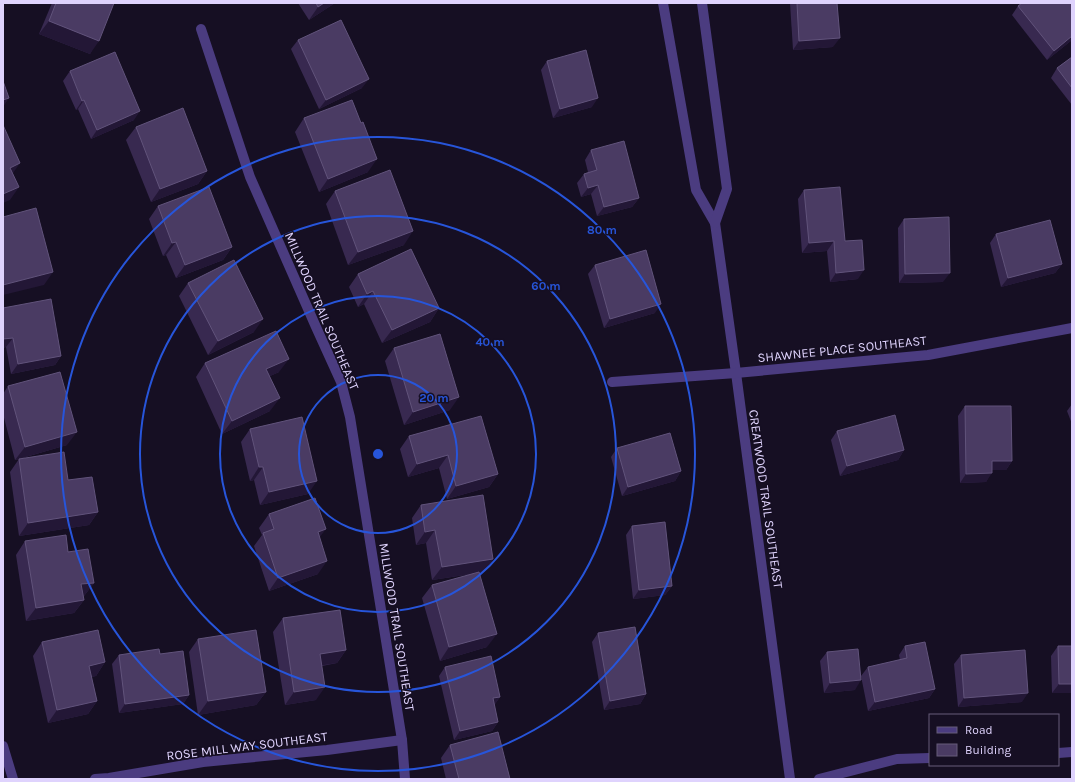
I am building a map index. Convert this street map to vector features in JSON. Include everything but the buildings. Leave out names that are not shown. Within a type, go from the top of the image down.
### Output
[{"type":"street","name":"CREATWOOD TRAIL SOUTHEAST","points":[[663,3],[696,190],[715,223],[790,779]]},
{"type":"street","name":"CREATWOOD TRAIL SOUTHEAST","points":[[702,3],[727,189],[715,223]]},
{"type":"street","name":"MILLWOOD TRAIL SOUTHEAST","points":[[201,29],[250,177],[341,382],[350,417],[402,740],[405,779]]},
{"type":"street","name":"SHAWNEE PLACE SOUTHEAST","points":[[612,382],[736,373],[928,355],[1072,328]]},
{"type":"street","name":"ROSE MILL WAY SOUTHEAST","points":[[95,779],[203,762],[327,750],[402,740]]},
{"type":"street","points":[[3,746],[13,779]]},
{"type":"street","points":[[1059,753],[1072,752]]},
{"type":"street","points":[[819,779],[897,759],[929,758]]}]
